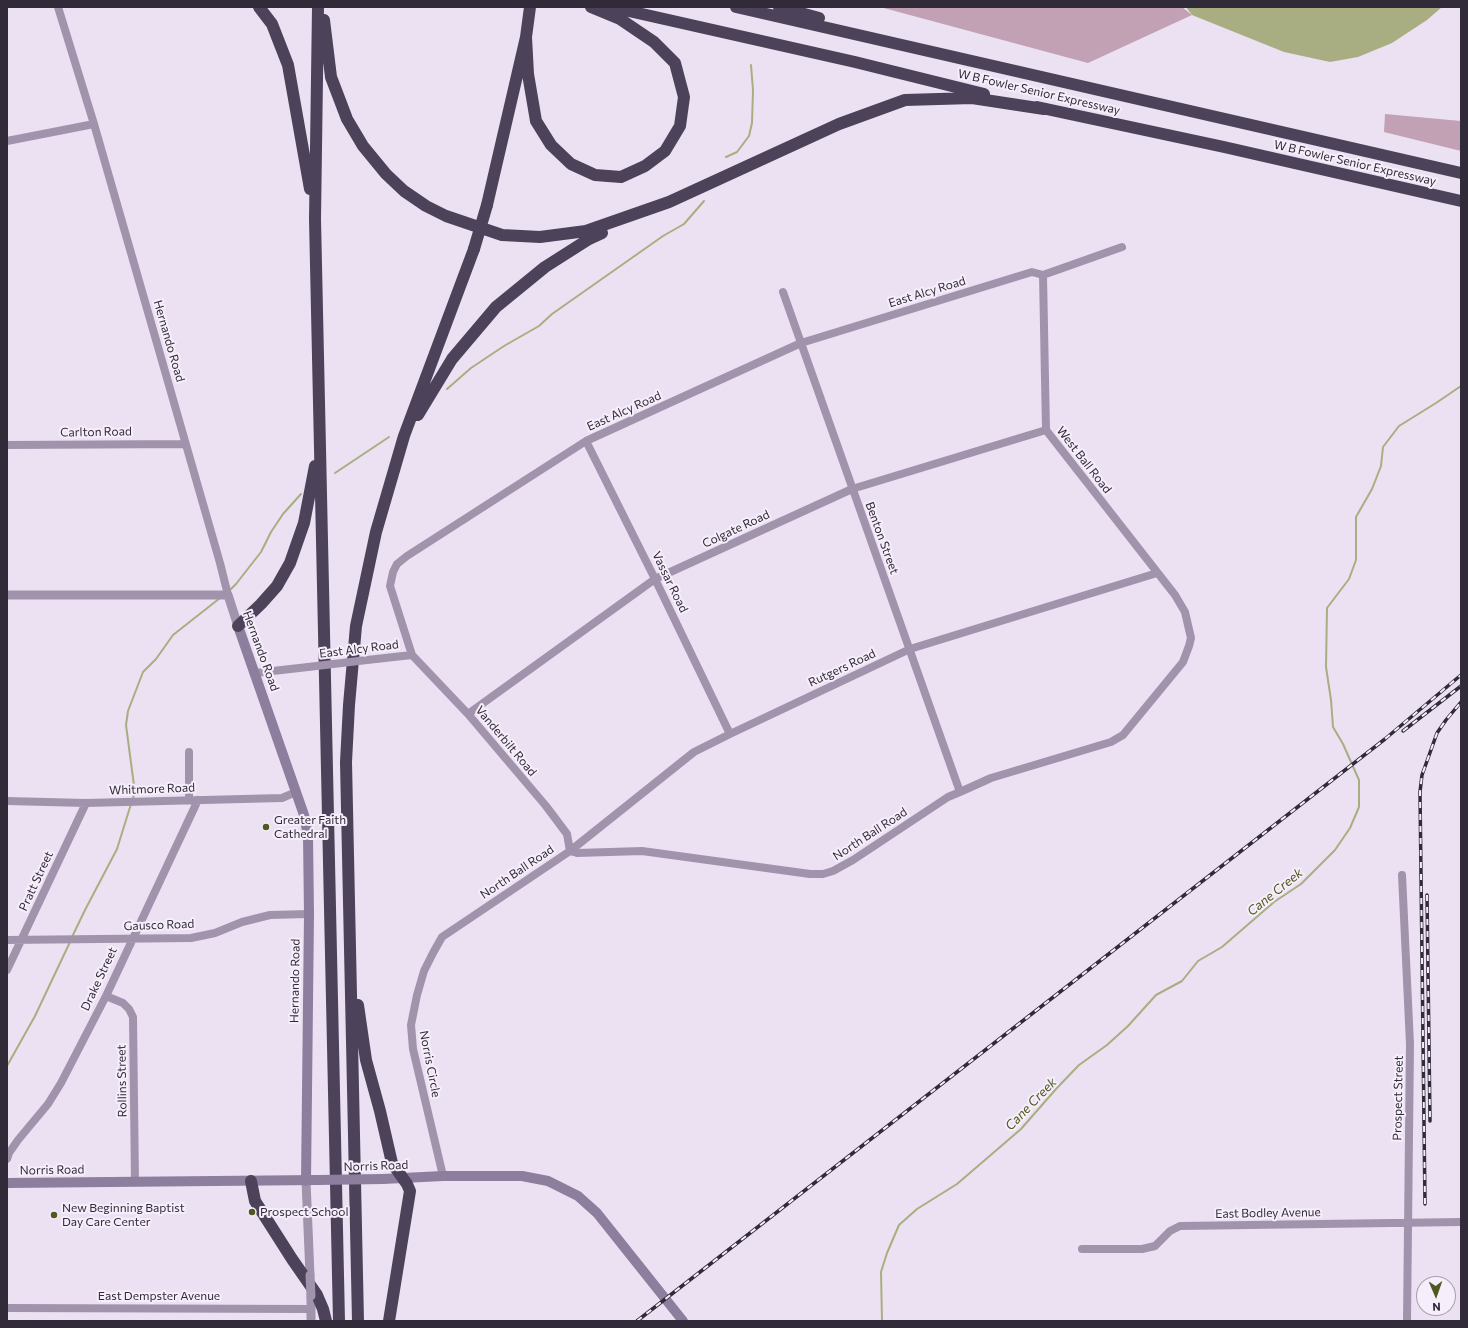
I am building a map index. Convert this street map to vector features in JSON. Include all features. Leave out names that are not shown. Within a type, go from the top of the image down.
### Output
[{"type":"highway","points":[[259,7],[272,24],[288,64],[315,219]]},
{"type":"highway","points":[[318,7],[315,219],[319,441],[327,731],[338,1321]]},
{"type":"highway","points":[[322,7],[331,77],[347,119],[363,146],[386,174],[404,191],[426,206],[446,216],[502,235],[540,237],[586,232],[669,202],[839,124],[905,100],[972,98],[1044,108]]},
{"type":"highway","points":[[526,37],[528,74],[536,121],[551,145],[571,164],[595,175],[622,177],[645,166],[665,150],[680,126],[684,97],[675,63],[654,42],[620,19],[591,7]]},
{"type":"highway","name":"W B Fowler Senior Expressway","points":[[611,7],[855,62],[1044,108],[1224,147],[1461,202]]},
{"type":"highway","name":"W B Fowler Senior Expressway","points":[[736,7],[1461,173]]},
{"type":"highway","points":[[779,7],[856,26],[916,48]]},
{"type":"highway","points":[[358,1321],[346,762],[356,626],[376,532],[404,436],[474,249],[487,205],[526,37],[530,10]]},
{"type":"highway","points":[[404,436],[452,359],[496,307],[551,263],[589,239],[648,210]]},
{"type":"highway","points":[[238,626],[277,586],[293,557],[304,523],[319,441]]},
{"type":"highway","points":[[351,971],[366,1060],[392,1163],[410,1191],[389,1321]]},
{"type":"highway","points":[[251,1181],[255,1201],[292,1260],[317,1295],[326,1321]]},
{"type":"main road","name":"Hernando Road","points":[[238,626],[304,815],[308,836],[309,914],[306,1181]]},
{"type":"main road","name":"Norris Road","points":[[7,1183],[306,1181],[443,1176],[522,1176],[548,1181],[578,1196],[597,1213],[683,1321]]},
{"type":"street","name":"Hernando Road","points":[[58,7],[94,124],[238,626]]},
{"type":"street","points":[[7,141],[94,124]]},
{"type":"street","name":"East Alcy Road","points":[[255,673],[412,654],[390,586],[393,572],[397,564],[407,556],[586,441],[801,343],[1032,272],[1043,275],[1122,247]]},
{"type":"street","name":"West Ball Road","points":[[1043,275],[1046,430],[1157,573],[1176,595],[1185,612],[1190,630]]},
{"type":"street","name":"Benton Street","points":[[783,292],[960,792]]},
{"type":"street","name":"Colgate Road","points":[[468,714],[655,580],[852,489],[1046,430]]},
{"type":"street","name":"Vassar Road","points":[[586,441],[730,734]]},
{"type":"street","name":"Carlton Road","points":[[7,445],[185,444]]},
{"type":"street","name":"Rutgers Road","points":[[570,851],[694,752],[730,734],[910,649],[1157,573]]},
{"type":"street","points":[[7,595],[228,595]]},
{"type":"street","name":"North Ball Road","points":[[442,937],[570,851],[578,853],[642,851],[810,874],[823,874],[833,871],[853,860],[948,797],[991,778],[1111,742],[1123,735],[1183,662],[1191,638],[1190,630]]},
{"type":"street","name":"Vanderbilt Road","points":[[412,654],[468,714],[546,806],[567,834],[570,851]]},
{"type":"street","points":[[189,752],[189,800]]},
{"type":"street","name":"Whitmore Road","points":[[7,801],[86,803],[282,798],[296,792]]},
{"type":"street","name":"Drake Street","points":[[7,1159],[9,1153],[18,1140],[48,1104],[61,1083],[106,996],[198,800]]},
{"type":"street","name":"Pratt Street","points":[[7,970],[86,803]]},
{"type":"street","name":"Prospect Street","points":[[1402,875],[1410,1044],[1407,1321]]},
{"type":"street","name":"Gausco Road","points":[[7,940],[191,938],[215,933],[242,922],[270,915],[309,914]]},
{"type":"street","name":"Norris Circle","points":[[442,937],[424,971],[417,995],[411,1026],[413,1049],[443,1176]]},
{"type":"street","name":"Rollins Street","points":[[106,996],[123,1003],[133,1016],[135,1182]]},
{"type":"street","name":"Hernando Road","points":[[306,1181],[311,1321]]},
{"type":"street","name":"East Bodley Avenue","points":[[1082,1249],[1142,1249],[1155,1246],[1170,1231],[1180,1226],[1461,1222]]},
{"type":"street","name":"East Dempster Avenue","points":[[7,1308],[311,1309]]},
{"type":"shaded area","points":[[880,7],[1182,7],[1192,15],[1088,63]]},
{"type":"shaded area","points":[[1186,7],[1442,7],[1427,20],[1392,43],[1358,57],[1330,62],[1284,52],[1192,15]]},
{"type":"shaded area","points":[[1385,114],[1461,121],[1461,151],[1384,132]]},
{"type":"waterway","points":[[726,157],[737,152],[749,136],[752,123],[753,90],[751,65]]},
{"type":"waterway","points":[[447,389],[471,368],[504,346],[539,326],[552,314],[663,236],[684,224],[704,201]]},
{"type":"waterway","name":"Cane Creek","points":[[882,1321],[881,1272],[899,1225],[917,1209],[957,1184],[1021,1129],[1079,1065],[1107,1045],[1128,1026],[1156,995],[1182,981],[1198,961],[1222,947],[1274,902],[1301,884],[1335,850],[1350,828],[1359,807],[1359,780],[1343,744],[1333,727],[1326,667],[1327,608],[1349,579],[1356,560],[1356,517],[1372,489],[1381,466],[1383,447],[1399,426],[1461,386]]},
{"type":"waterway","points":[[335,473],[389,437]]},
{"type":"waterway","points":[[230,590],[261,552],[271,532],[283,514],[301,494]]},
{"type":"waterway","points":[[132,800],[135,793],[126,725],[128,711],[143,672],[156,659],[173,635],[220,598]]},
{"type":"waterway","points":[[72,937],[117,849],[131,804]]},
{"type":"waterway","points":[[7,1066],[35,1016],[70,942]]},
{"type":"railway","points":[[637,1321],[1385,739],[1461,675]]},
{"type":"railway","points":[[1403,731],[1461,686]]},
{"type":"railway","points":[[1425,1204],[1420,792],[1422,775],[1437,733],[1461,702]]},
{"type":"railway","points":[[1427,895],[1430,1121]]},
{"type":"place","name":"Greater Faith Cathedral","points":[[266,827]]},
{"type":"place","name":"Prospect School","points":[[252,1212]]},
{"type":"place","name":"New Beginning Baptist Day Care Center","points":[[54,1215]]}]
